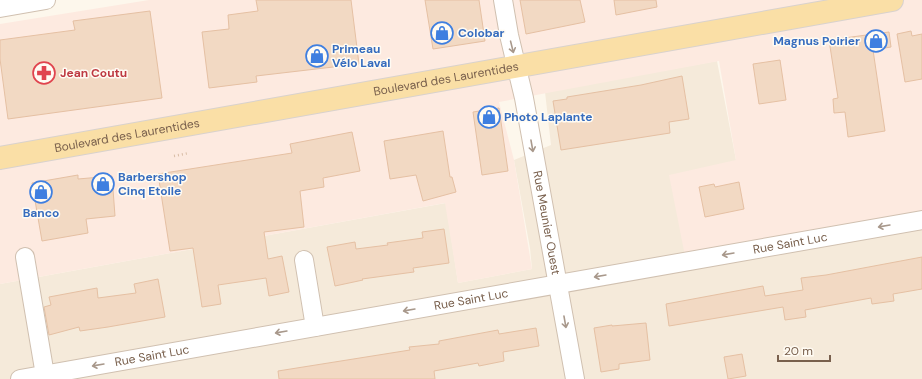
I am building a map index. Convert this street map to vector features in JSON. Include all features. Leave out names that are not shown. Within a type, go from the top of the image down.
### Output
[{"type":"main road","name":"Boulevard des Laurentides","points":[[0,158],[892,0]]},
{"type":"street","points":[[0,8],[46,0]]},
{"type":"street","name":"Rue Meunier Ouest","points":[[503,0],[524,98],[575,379]]},
{"type":"street","name":"Rue Saint Luc","points":[[20,379],[922,220]]},
{"type":"street","points":[[25,257],[45,374]]},
{"type":"street","points":[[304,260],[315,326]]},
{"type":"path","points":[[174,156],[189,153]]},
{"type":"shaded area","points":[[149,0],[922,0],[922,220],[686,261],[669,175],[736,160],[719,61],[499,102],[514,160],[532,269],[458,283],[445,203],[0,284],[0,24]]},
{"type":"shaded area","points":[[717,61],[736,160],[922,220],[922,379],[0,379],[0,284],[446,203],[458,283],[532,269],[530,248],[514,160],[551,145],[545,92]]},
{"type":"building","points":[[256,0],[351,0],[359,64],[256,76],[257,82],[209,88],[202,32],[229,29],[228,15],[258,11]]},
{"type":"building","points":[[425,0],[479,0],[485,41],[433,49]]},
{"type":"building","points":[[520,0],[580,0],[585,22],[526,34]]},
{"type":"building","points":[[614,0],[656,0],[657,7],[616,15]]},
{"type":"building","points":[[150,11],[162,98],[8,119],[0,59],[0,40],[75,30],[73,21]]},
{"type":"building","points":[[911,31],[912,36],[922,34],[922,79],[905,82],[897,34]]},
{"type":"building","points":[[889,32],[891,47],[873,50],[885,131],[848,137],[845,112],[834,113],[833,99],[838,98],[829,40]]},
{"type":"building","points":[[780,60],[786,100],[759,104],[753,64]]},
{"type":"building","points":[[682,76],[689,119],[669,122],[670,133],[561,150],[553,101],[567,99],[567,97],[641,85]]},
{"type":"building","points":[[499,108],[508,171],[482,175],[473,112]]},
{"type":"building","points":[[443,131],[450,177],[452,177],[456,192],[423,201],[416,175],[390,179],[384,141]]},
{"type":"building","points":[[352,132],[360,171],[323,178],[324,187],[300,191],[304,227],[264,232],[268,259],[282,256],[289,292],[269,296],[266,278],[218,285],[221,304],[202,307],[193,248],[170,251],[158,174],[292,153],[290,144]]},
{"type":"building","points":[[78,175],[78,179],[112,176],[115,216],[86,219],[88,233],[42,241],[32,183]]},
{"type":"building","points":[[739,182],[744,209],[705,217],[699,187],[714,184],[715,187]]},
{"type":"building","points":[[444,229],[449,263],[413,268],[414,272],[362,279],[363,280],[335,286],[327,247],[355,242],[356,249],[388,245],[387,243],[423,238],[422,232]]},
{"type":"building","points":[[922,257],[922,289],[893,294],[894,301],[872,304],[871,298],[805,310],[806,317],[785,320],[783,307],[669,326],[666,304],[763,286],[765,296],[803,290],[801,278],[826,275]]},
{"type":"building","points":[[158,279],[165,317],[80,331],[79,327],[49,335],[44,307],[51,305],[49,297],[97,288],[98,298],[136,293],[134,284]]},
{"type":"building","points":[[646,323],[650,360],[619,364],[619,369],[601,372],[594,328],[612,325]]},
{"type":"building","points":[[536,328],[539,346],[503,352],[504,361],[479,366],[478,363],[434,371],[435,379],[279,379],[278,371],[410,350],[409,347],[439,344],[439,341],[498,330],[499,334]]},
{"type":"building","points":[[742,354],[746,376],[728,379],[724,357]]},
{"type":"place","name":"Colobar","points":[[442,33]]},
{"type":"place","name":"Magnus Poirier","points":[[876,41]]},
{"type":"place","name":"Primeau Vélo Laval","points":[[317,56]]},
{"type":"place","name":"Jean Coutu","points":[[44,73]]},
{"type":"place","name":"Photo Laplante","points":[[489,117]]},
{"type":"place","name":"Barbershop Cinq Etoile","points":[[103,184]]},
{"type":"place","name":"Banco","points":[[41,192]]}]
